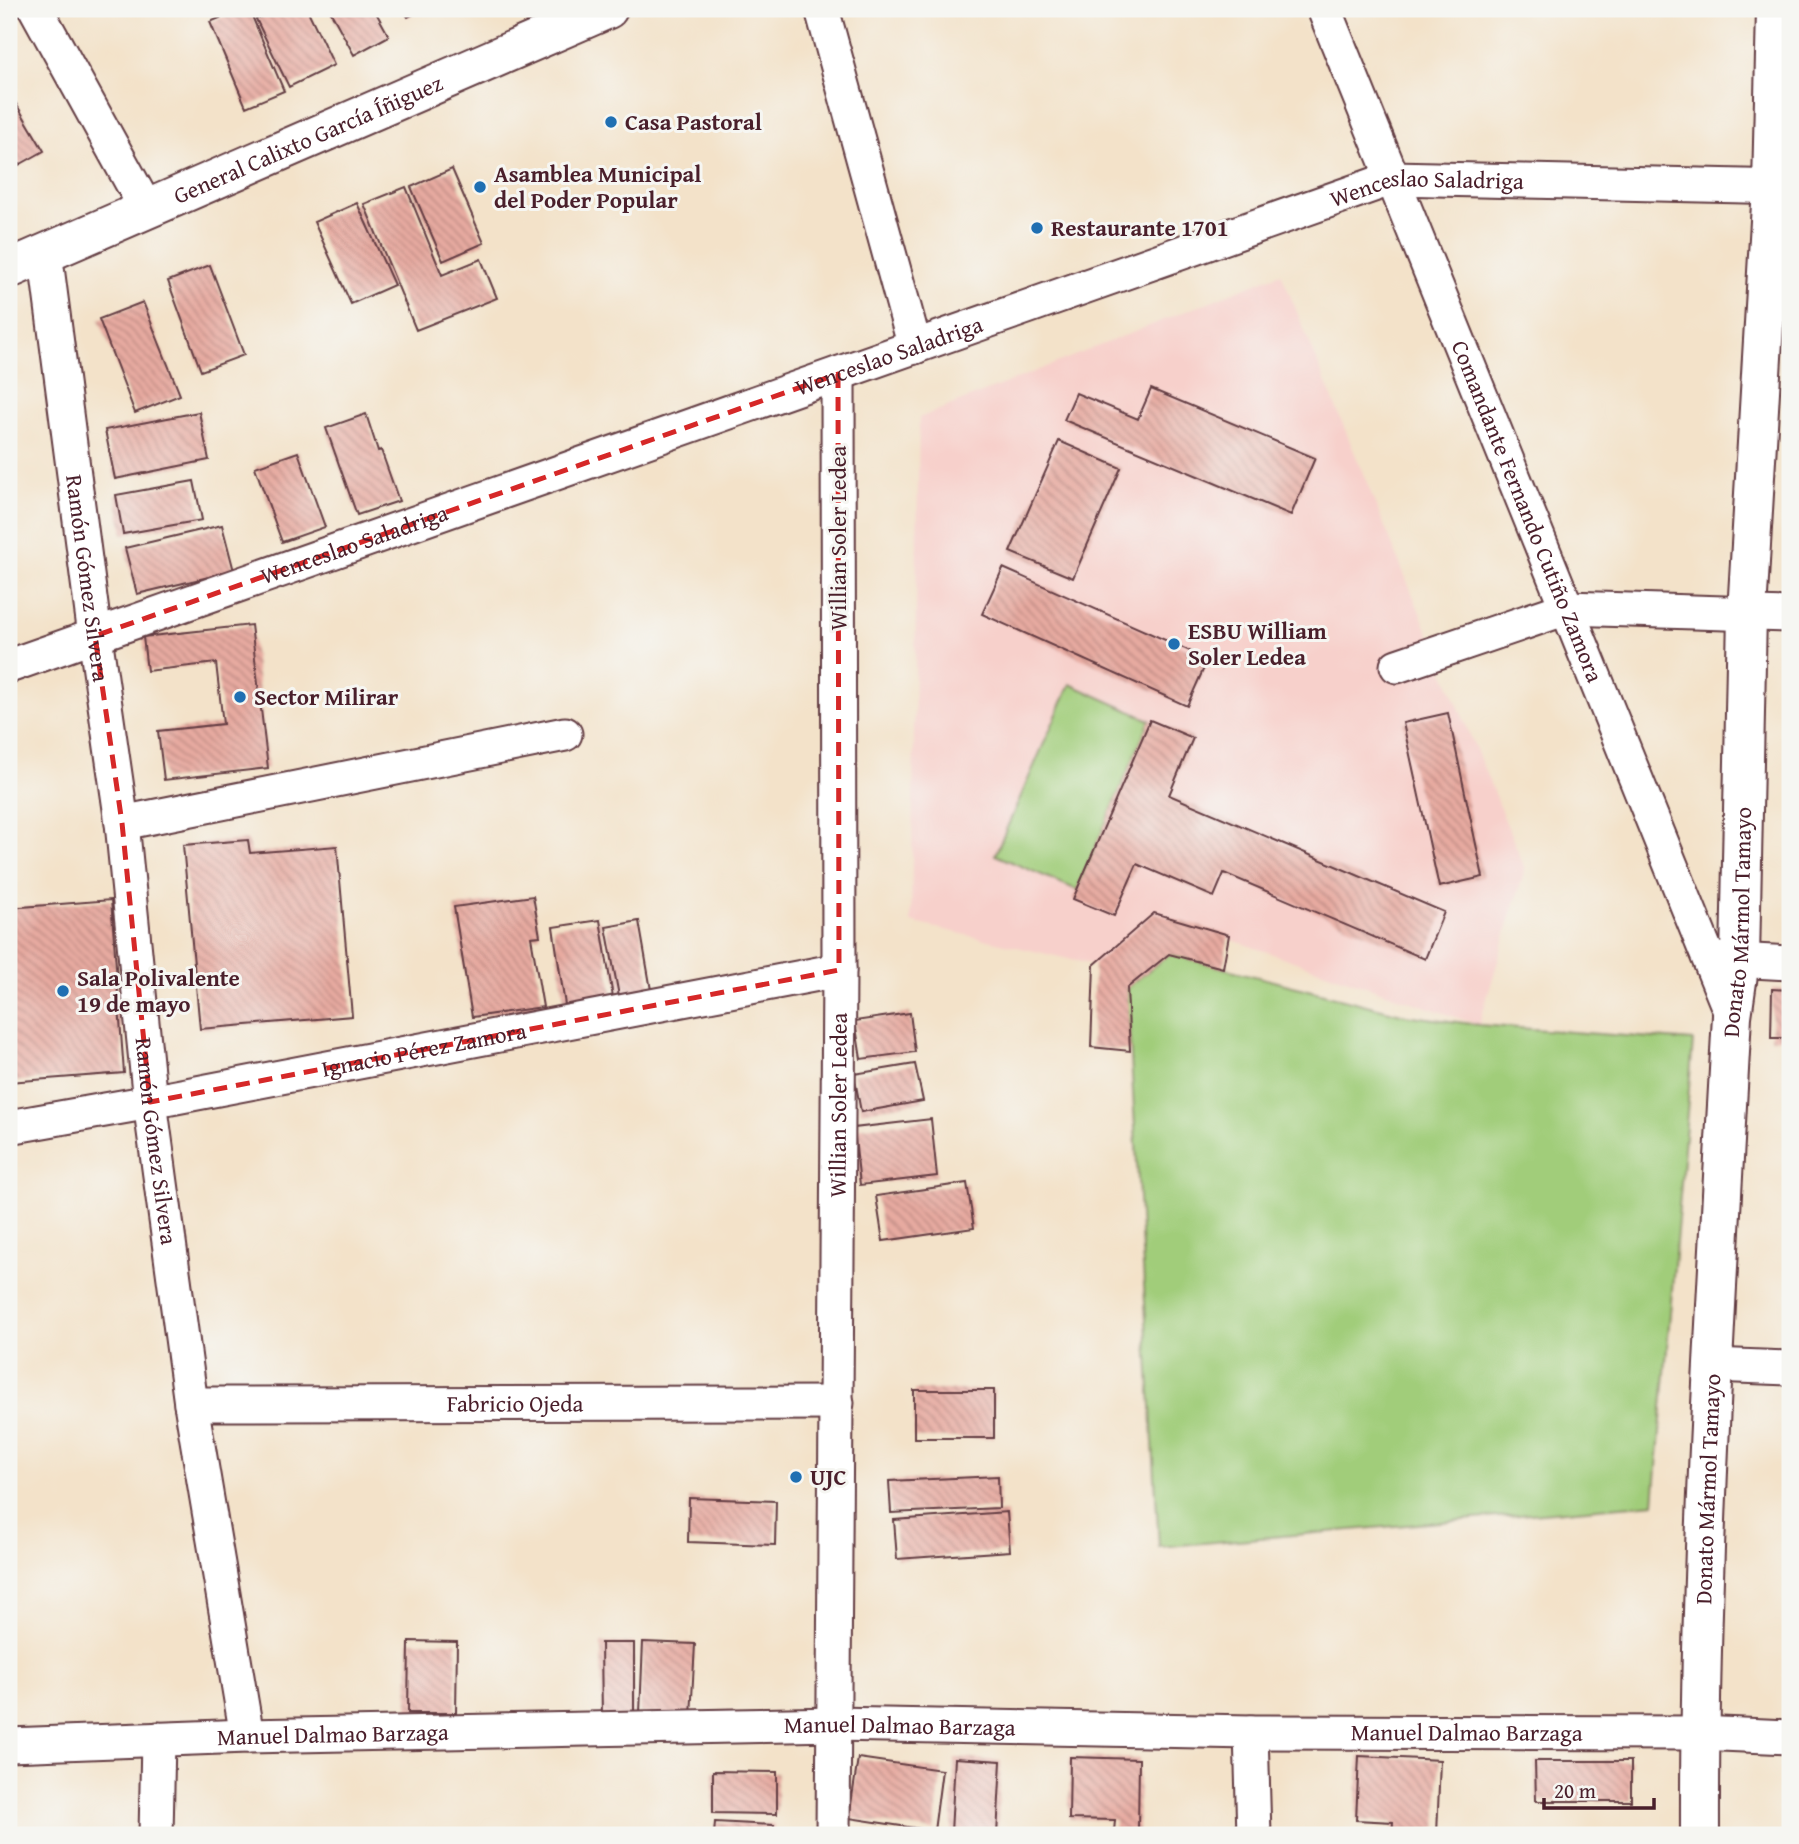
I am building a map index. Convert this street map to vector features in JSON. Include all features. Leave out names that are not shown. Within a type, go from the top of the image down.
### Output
[{"type":"main road","name":"General Calixto García Íñiguez","points":[[9,269],[608,9]]},
{"type":"main road","name":"Donato Mármol Tamayo","points":[[1700,1835],[1699,1733],[1712,1365],[1732,1016],[1725,960],[1747,613],[1781,187],[1776,9]]},
{"type":"street","points":[[36,9],[147,209]]},
{"type":"street","points":[[822,9],[915,347]]},
{"type":"street","name":"Comandante Fernando Cutiño Zamora","points":[[1324,9],[1567,608],[1725,960]]},
{"type":"street","name":"Wenceslao Saladriga","points":[[9,666],[1393,178],[1781,187]]},
{"type":"street","name":"Ramón Gómez Silvera","points":[[45,252],[122,823],[150,1102],[191,1404],[247,1736]]},
{"type":"street","name":"Willian Soler Ledea","points":[[833,1835],[839,970],[838,374]]},
{"type":"street","points":[[1396,666],[1567,608],[1790,615]]},
{"type":"street","points":[[122,823],[565,734]]},
{"type":"street","points":[[1725,960],[1790,962]]},
{"type":"street","name":"Ignacio Pérez Zamora","points":[[9,1127],[839,970]]},
{"type":"street","points":[[1712,1365],[1790,1368]]},
{"type":"street","name":"Fabricio Ojeda","points":[[191,1404],[837,1403]]},
{"type":"street","name":"Manuel Dalmao Barzaga","points":[[9,1745],[247,1736],[834,1724],[1251,1732],[1699,1733],[1790,1737]]},
{"type":"street","points":[[1251,1732],[1254,1835]]},
{"type":"street","points":[[156,1835],[159,1739]]},
{"type":"highlighted area","points":[[838,374],[839,970],[150,1102],[122,823],[95,636]]},
{"type":"shaded area","name":"ESBU William Soler Ledea","points":[[1281,273],[1525,869],[1479,1025],[1154,913],[1094,965],[911,922],[919,418]]},
{"type":"shaded area","points":[[9,593],[17,643],[9,646]]},
{"type":"green space","points":[[1070,684],[1150,720],[1077,890],[995,855]]},
{"type":"green space","points":[[1169,954],[1405,1015],[1479,1025],[1693,1041],[1654,1503],[1159,1547],[1127,988]]},
{"type":"building","points":[[241,9],[249,9],[284,91],[246,107],[210,22]]},
{"type":"building","points":[[272,9],[307,9],[334,65],[289,87],[256,19],[273,11]]},
{"type":"building","points":[[329,9],[374,9],[389,36],[354,55]]},
{"type":"building","points":[[403,9],[423,9],[408,17]]},
{"type":"building","points":[[15,102],[44,151],[19,165],[9,147],[9,106]]},
{"type":"building","points":[[452,169],[484,243],[443,261],[411,187]]},
{"type":"building","points":[[406,187],[442,275],[481,259],[497,298],[416,330],[364,204]]},
{"type":"building","points":[[357,203],[394,285],[351,304],[314,222]]},
{"type":"building","points":[[210,265],[244,355],[201,371],[168,281]]},
{"type":"building","points":[[143,302],[180,395],[135,413],[99,319]]},
{"type":"building","points":[[1151,389],[1315,458],[1291,515],[1064,420],[1076,393],[1138,419]]},
{"type":"building","points":[[199,412],[209,460],[115,479],[105,430]]},
{"type":"building","points":[[366,414],[399,501],[357,515],[326,428]]},
{"type":"building","points":[[1059,441],[1121,468],[1073,578],[1010,552]]},
{"type":"building","points":[[298,452],[325,527],[282,542],[255,467]]},
{"type":"building","points":[[194,481],[202,520],[123,534],[116,495]]},
{"type":"building","points":[[222,525],[234,571],[137,594],[125,548]]},
{"type":"building","points":[[1003,568],[1208,659],[1187,706],[982,614]]},
{"type":"building","name":"Sector Milirar","points":[[251,625],[268,768],[164,780],[158,731],[223,724],[216,663],[147,671],[143,637]]},
{"type":"building","points":[[1448,713],[1483,877],[1439,887],[1403,723]]},
{"type":"building","points":[[1150,720],[1193,738],[1169,795],[1444,912],[1425,959],[1224,873],[1214,897],[1137,864],[1114,916],[1073,899]]},
{"type":"building","points":[[248,840],[250,853],[337,846],[352,1016],[200,1029],[183,845]]},
{"type":"building","points":[[533,896],[540,936],[531,937],[543,1007],[472,1017],[454,907]]},
{"type":"building","name":"Sala Polivalente 19 de mayo","points":[[111,900],[124,1073],[9,1082],[9,908]]},
{"type":"building","points":[[1154,913],[1229,935],[1223,968],[1169,954],[1127,988],[1130,1051],[1091,1047],[1094,965]]},
{"type":"building","points":[[600,920],[613,997],[565,1005],[553,927]]},
{"type":"building","points":[[639,921],[651,990],[619,996],[606,927]]},
{"type":"building","points":[[1772,989],[1790,990],[1790,1038],[1771,1038]]},
{"type":"building","points":[[910,1013],[915,1052],[861,1059],[855,1021]]},
{"type":"building","points":[[915,1064],[923,1101],[861,1112],[854,1074]]},
{"type":"building","points":[[931,1119],[937,1176],[860,1185],[854,1128]]},
{"type":"building","points":[[967,1183],[974,1228],[883,1241],[876,1196]]},
{"type":"building","points":[[914,1390],[994,1390],[994,1438],[914,1438]]},
{"type":"building","points":[[998,1476],[999,1508],[891,1513],[889,1481]]},
{"type":"building","points":[[689,1498],[776,1501],[775,1545],[688,1542]]},
{"type":"building","points":[[1007,1512],[1010,1551],[897,1559],[894,1520]]},
{"type":"building","points":[[409,1641],[457,1642],[456,1713],[408,1713]]},
{"type":"building","points":[[643,1642],[695,1644],[691,1716],[640,1713]]},
{"type":"building","points":[[601,1643],[634,1643],[634,1717],[602,1717]]},
{"type":"building","points":[[1359,1756],[1440,1760],[1437,1835],[1392,1835],[1393,1822],[1356,1820]]},
{"type":"building","points":[[1070,1757],[1139,1759],[1138,1832],[1114,1832],[1115,1820],[1069,1819]]},
{"type":"building","points":[[858,1758],[942,1770],[934,1831],[849,1818]]},
{"type":"building","points":[[955,1758],[1001,1761],[997,1835],[951,1833]]},
{"type":"building","points":[[1535,1761],[1631,1761],[1631,1801],[1536,1801]]},
{"type":"building","points":[[713,1771],[777,1772],[777,1814],[713,1813]]},
{"type":"building","points":[[715,1822],[774,1825],[773,1835],[714,1835]]},
{"type":"place","name":"Casa Pastoral","points":[[611,122]]},
{"type":"place","name":"Asamblea Municipal del Poder Popular","points":[[480,187]]},
{"type":"place","name":"Restaurante 1701","points":[[1037,228]]},
{"type":"place","name":"ESBU William Soler Ledea","points":[[1174,644]]},
{"type":"place","name":"Sector Milirar","points":[[240,697]]},
{"type":"place","name":"Sala Polivalente 19 de mayo","points":[[63,991]]},
{"type":"place","name":"UJC","points":[[796,1477]]}]
